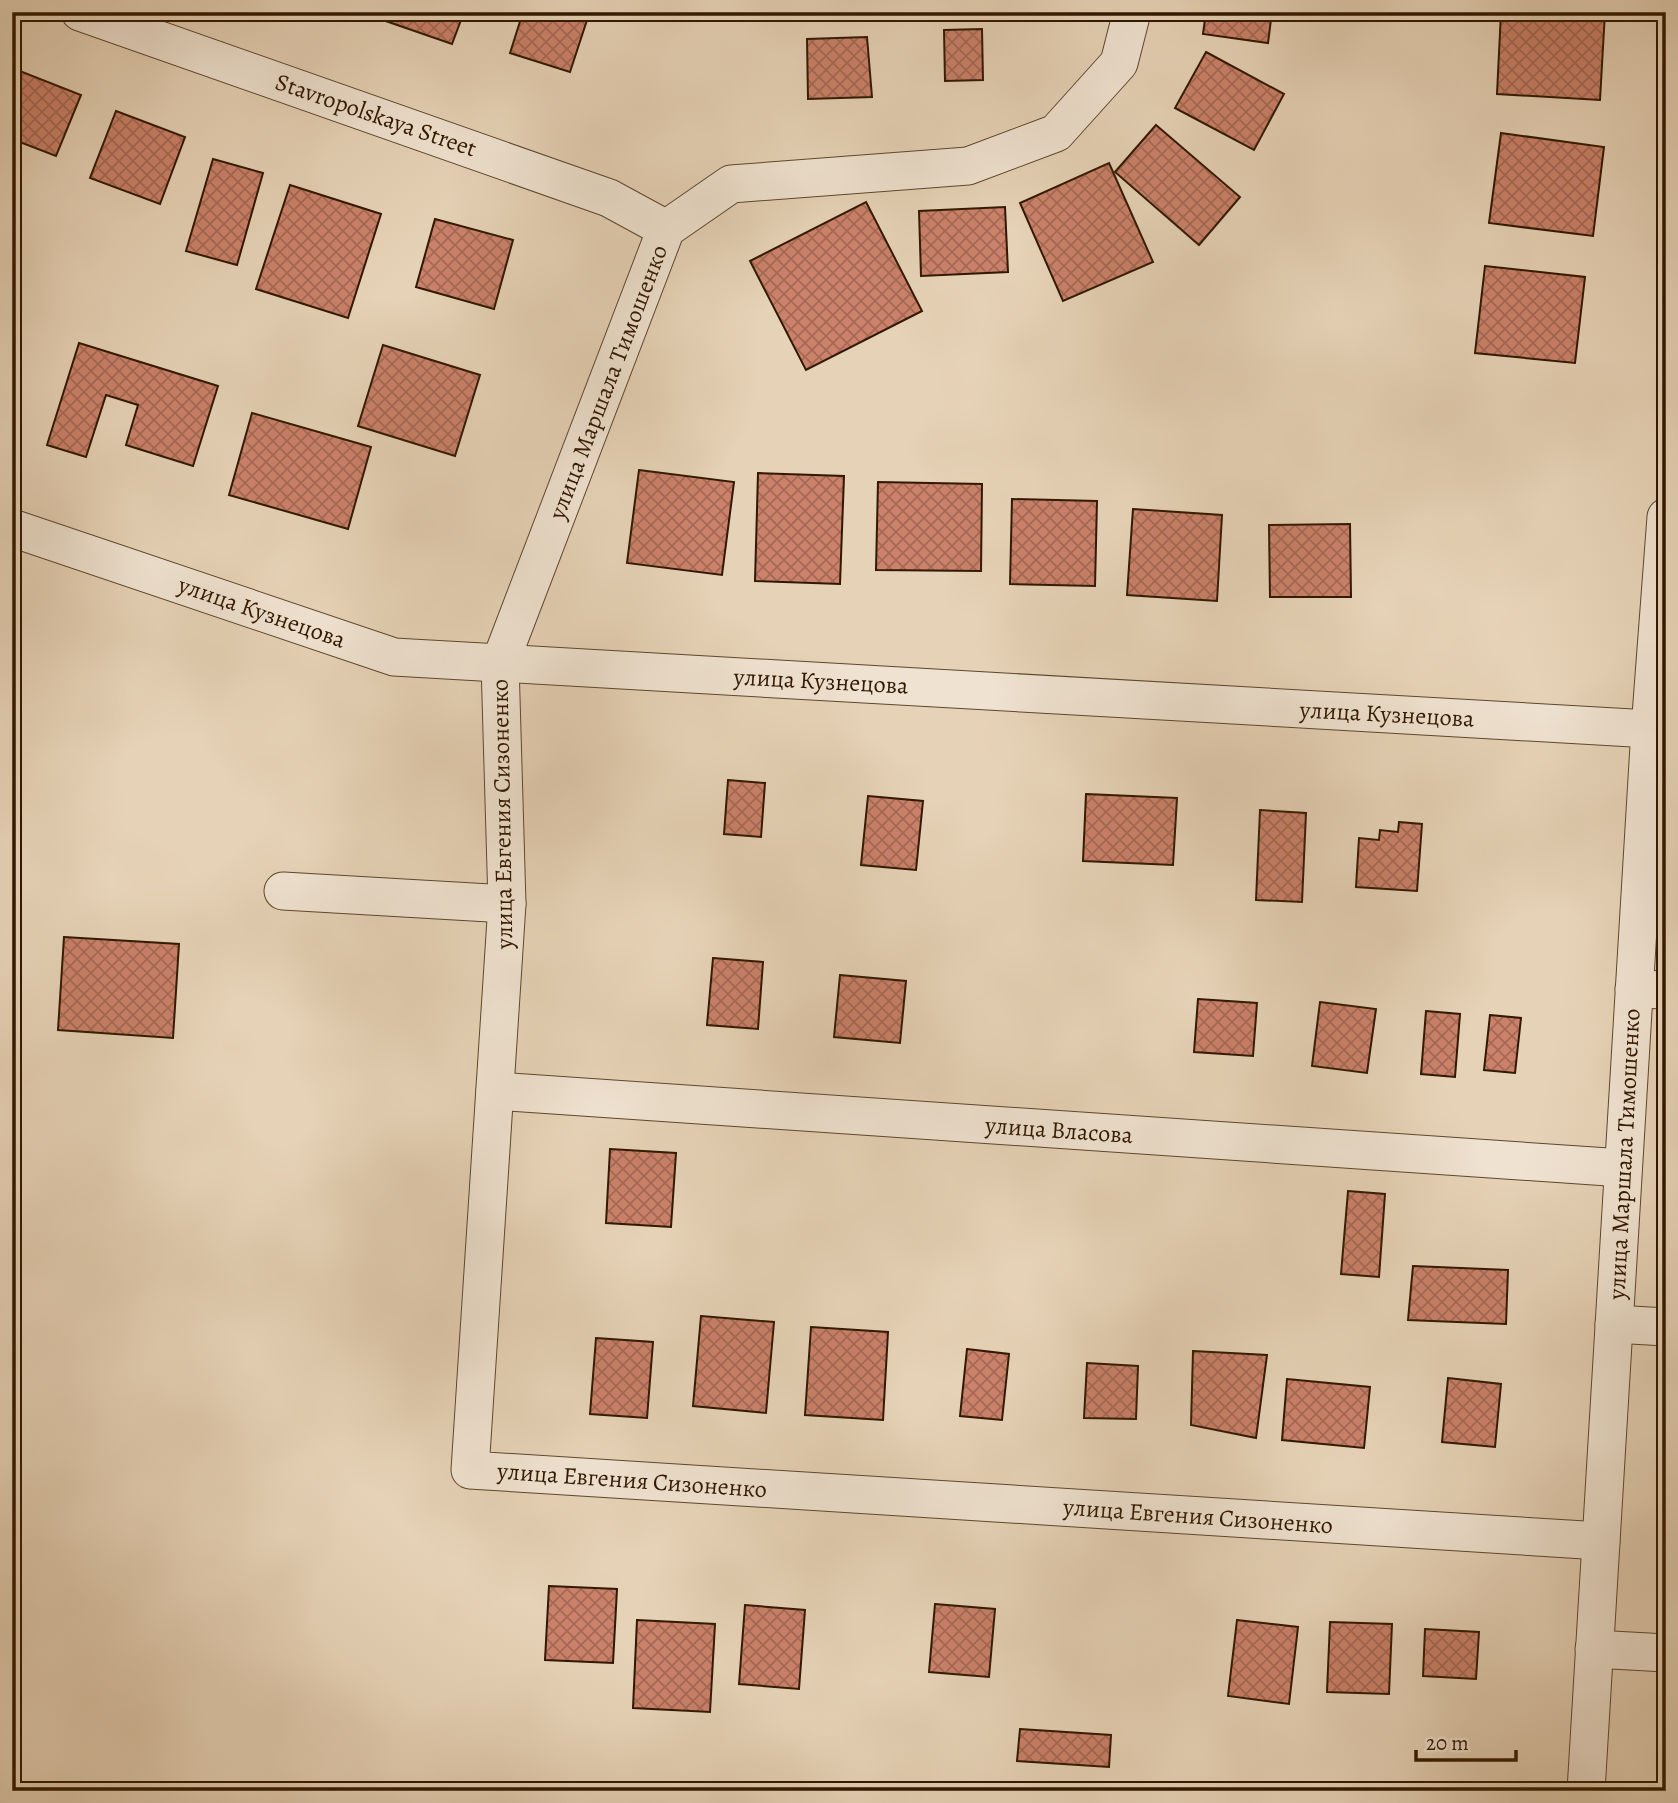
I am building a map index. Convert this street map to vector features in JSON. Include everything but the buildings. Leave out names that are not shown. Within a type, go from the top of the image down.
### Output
[{"type":"street","name":"Stavropolskaya Street","points":[[80,12],[597,193],[666,229]]},
{"type":"street","name":"улица Маршала Тимошенко","points":[[500,663],[666,229],[731,184],[968,166],[1056,133],[1119,63],[1132,12]]},
{"type":"street","name":"улица Маршала Тимошенко","points":[[1586,1791],[1623,1168],[1650,989],[1650,729],[1661,612],[1666,517]]},
{"type":"street","name":"улица Кузнецова","points":[[12,528],[394,657],[1650,729]]},
{"type":"street","name":"улица Евгения Сизоненко","points":[[500,663],[508,904],[470,1469],[1601,1541]]},
{"type":"street","points":[[283,891],[508,904]]},
{"type":"street","name":"улица Власова","points":[[495,1091],[1623,1168]]},
{"type":"street","points":[[1614,1324],[1666,1327]]},
{"type":"street","points":[[1594,1649],[1666,1653]]}]
